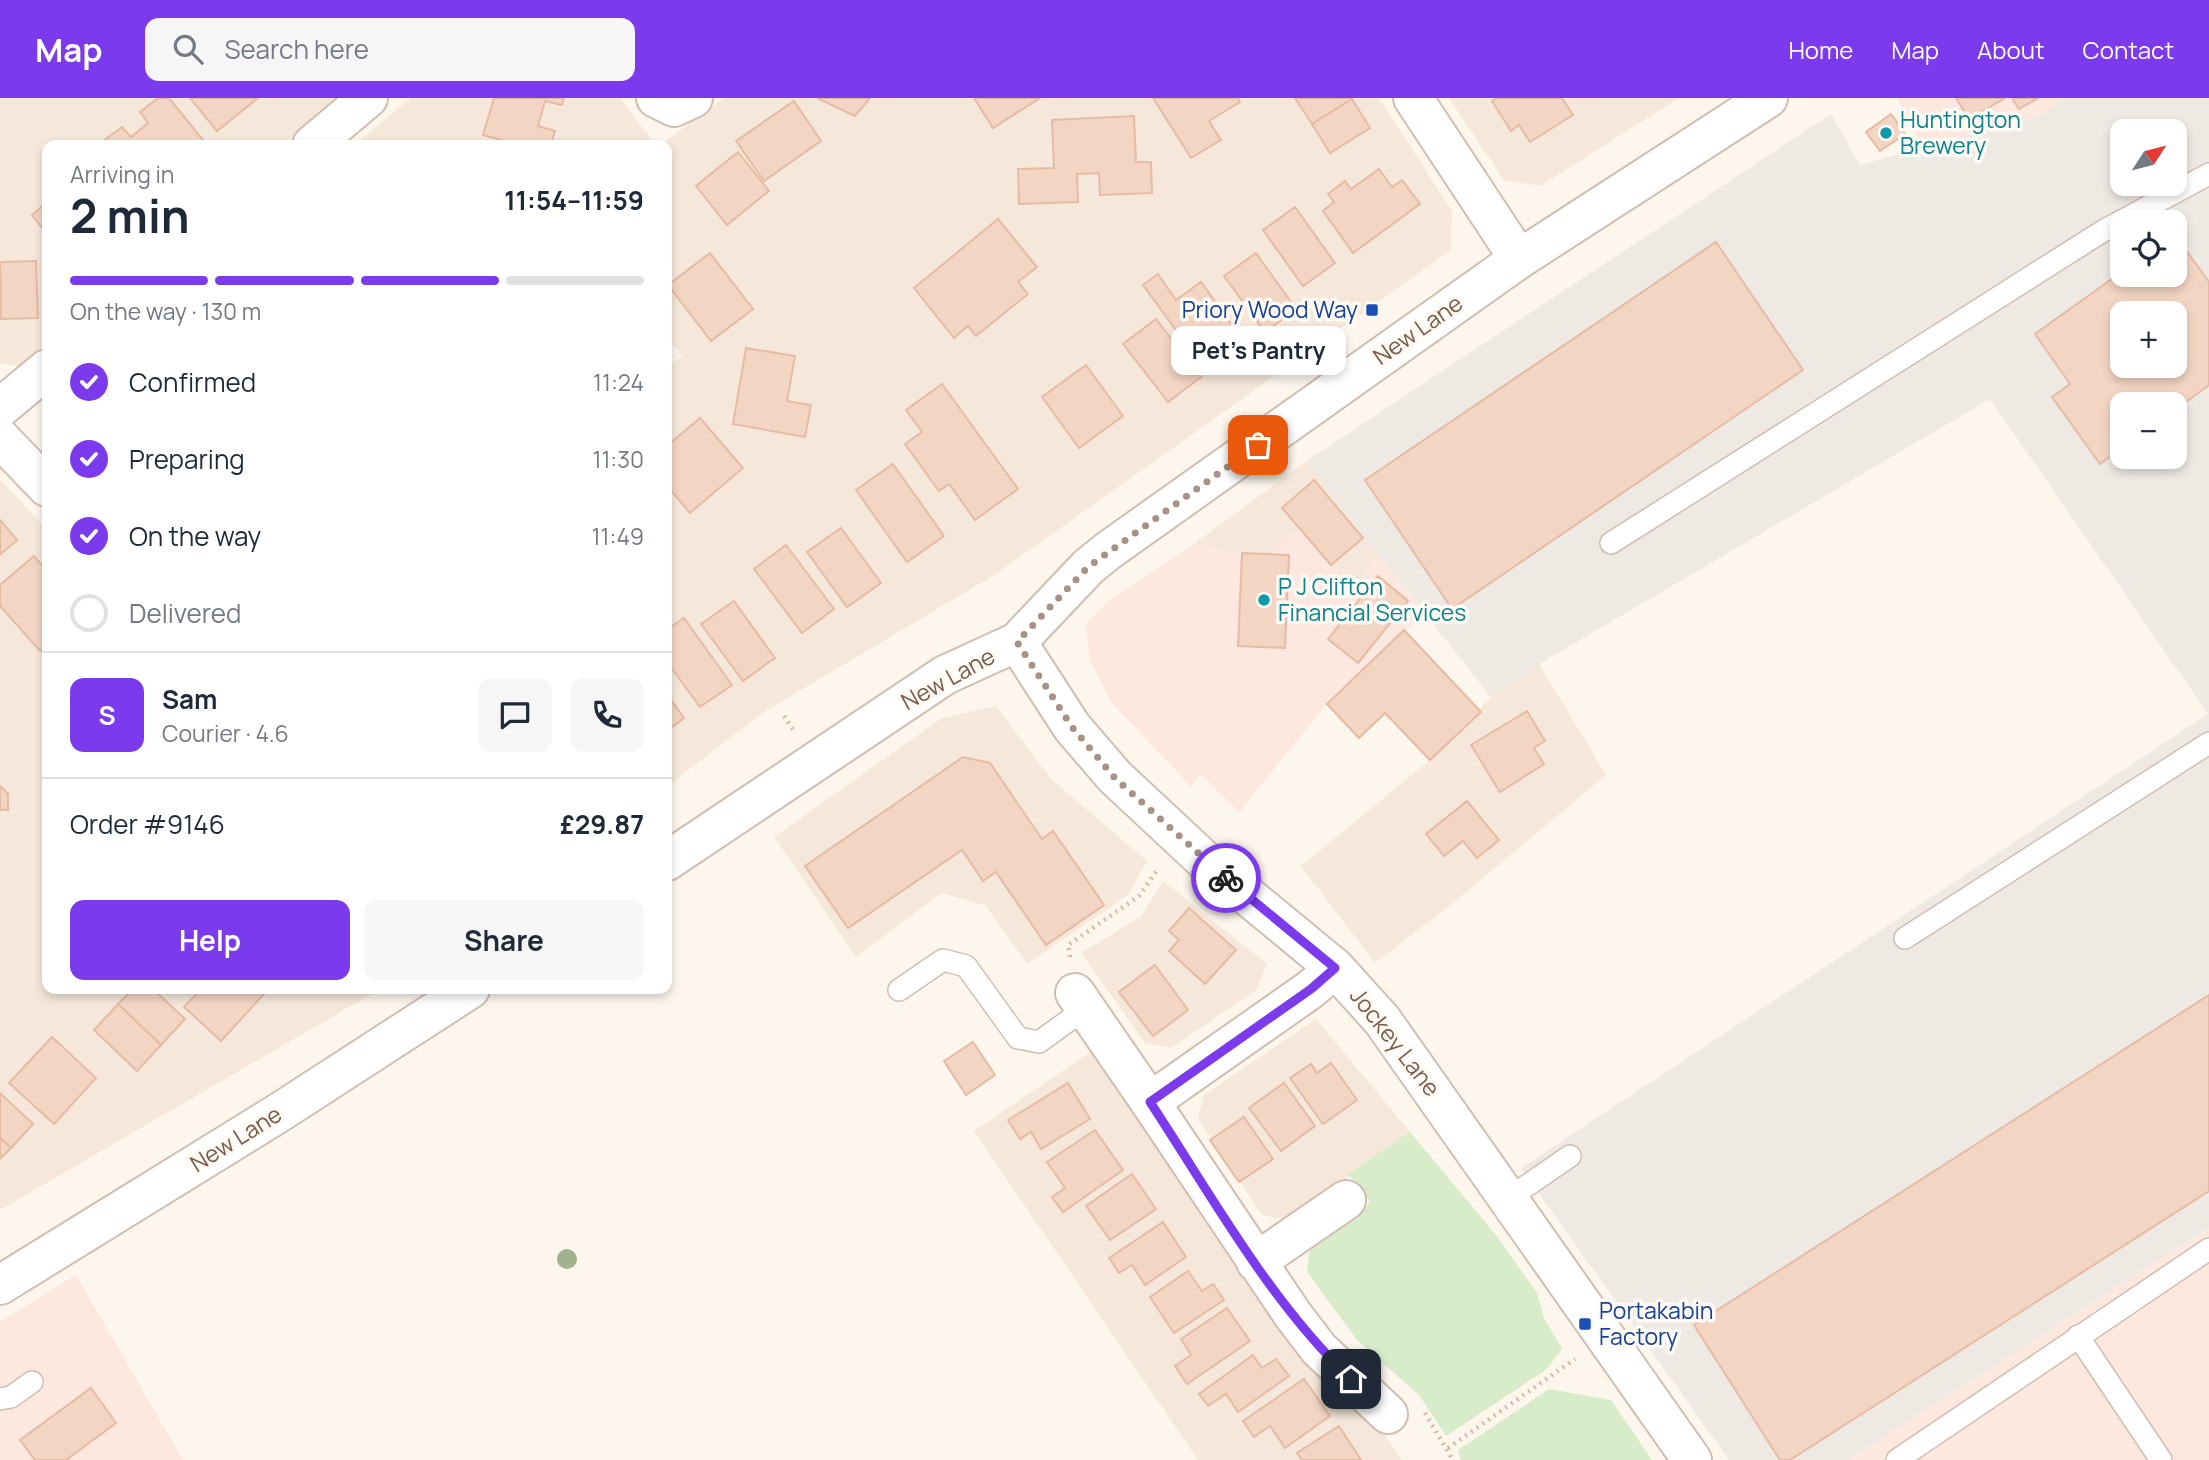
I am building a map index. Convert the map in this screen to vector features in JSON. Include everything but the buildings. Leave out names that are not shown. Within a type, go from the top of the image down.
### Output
[{"type":"street","points":[[318,140],[368,98]]},
{"type":"street","points":[[656,98],[674,107],[693,98]]},
{"type":"street","points":[[1413,98],[1519,259]]},
{"type":"street","name":"New Lane","points":[[672,858],[945,675],[1017,642],[1088,567],[1109,550],[1519,259],[1768,98]]},
{"type":"street","points":[[0,408],[42,373]]},
{"type":"street","points":[[0,438],[42,481]]},
{"type":"street","name":"Jockey Lane","points":[[1017,642],[1072,727],[1115,778],[1204,859],[1335,968],[1382,1020],[1692,1460]]},
{"type":"street","points":[[1150,1102],[1311,989],[1335,968]]},
{"type":"street","name":"New Lane","points":[[0,1284],[280,1112],[462,994]]},
{"type":"street","points":[[1081,1000],[1256,1262],[1319,1349],[1388,1414]]},
{"type":"street","points":[[1256,1262],[1346,1200]]},
{"type":"lane","points":[[1611,543],[2103,231],[2209,174]]},
{"type":"lane","points":[[1905,937],[2209,743]]},
{"type":"lane","points":[[899,990],[943,960],[966,967],[1018,1038],[1039,1042],[1081,1000]]},
{"type":"lane","points":[[1509,1198],[1570,1156]]},
{"type":"lane","points":[[1897,1460],[2209,1249]]},
{"type":"lane","points":[[2078,1336],[2161,1460]]},
{"type":"lane","points":[[0,1399],[10,1397],[32,1382]]},
{"type":"path","points":[[1081,1000],[1068,945],[1139,896],[1160,865],[1171,874]]},
{"type":"path","points":[[1448,1448],[1577,1358]]},
{"type":"shaded area","points":[[0,98],[338,98],[288,140],[42,140],[42,346],[19,366],[0,363]]},
{"type":"shaded area","points":[[411,98],[620,98],[651,140],[360,140]]},
{"type":"shaded area","points":[[724,98],[1379,98],[1452,211],[1451,250],[996,574],[764,712],[672,782],[672,365],[682,356],[672,344],[672,140],[667,140]]},
{"type":"shaded area","points":[[1449,98],[1679,98],[1540,186],[1504,180]]},
{"type":"shaded area","points":[[1897,98],[2064,98],[2039,115],[1923,147]]},
{"type":"shaded area","points":[[2064,98],[2209,98],[2209,1228],[1848,1460],[1729,1460],[1521,1168],[2208,714],[1990,399],[1539,664],[1491,697],[1305,462],[1831,114],[1860,165],[2039,115]]},
{"type":"shaded area","points":[[1305,462],[1379,556],[1351,590],[1270,554],[1242,553],[1194,544]]},
{"type":"shaded area","points":[[0,479],[42,525],[42,994],[371,994],[0,1210]]},
{"type":"shaded area","points":[[1299,527],[1351,590],[1379,556],[1424,613],[1327,704],[1239,812],[1201,774],[1191,787],[1111,702],[1090,660],[1086,623],[1108,601],[1194,544],[1242,553],[1270,554]]},
{"type":"shaded area","points":[[1539,664],[1606,775],[1448,907],[1375,963],[1301,866],[1430,760],[1491,697]]},
{"type":"shaded area","points":[[996,706],[1050,778],[1147,861],[1128,895],[1027,964],[985,905],[941,893],[856,957],[774,837],[942,718]]},
{"type":"shaded area","points":[[1163,881],[1267,964],[1256,990],[1171,1048],[1145,1043],[1081,953],[1142,916]]},
{"type":"shaded area","points":[[1316,1019],[1410,1132],[1289,1220],[1262,1215],[1198,1119],[1204,1095]]},
{"type":"shaded area","points":[[1096,1048],[1402,1460],[1198,1460],[974,1131]]},
{"type":"shaded area","points":[[2209,1228],[2209,1460],[1848,1460]]},
{"type":"shaded area","points":[[76,1275],[183,1460],[0,1460],[0,1322]]},
{"type":"green space","points":[[1410,1132],[1496,1235],[1537,1293],[1544,1318],[1562,1349],[1547,1369],[1446,1436],[1419,1395],[1357,1340],[1307,1272],[1310,1245],[1370,1202],[1348,1174]]},
{"type":"green space","points":[[1549,1389],[1611,1400],[1652,1460],[1461,1460],[1458,1450]]},
{"type":"way so far","points":[[1226,878],[1115,778],[1072,727],[1017,642],[1088,567],[1258,445]]},
{"type":"place","name":"Huntington Brewery","points":[[1886,133]]},
{"type":"place","name":"Priory Wood Way","points":[[1372,310]]},
{"type":"place","name":"Pet's Pantry","points":[[1258,445]]},
{"type":"place","name":"P J Clifton Financial Services","points":[[1264,600]]},
{"type":"place","name":"Portakabin Factory","points":[[1585,1324]]},
{"type":"route","points":[[1226,878],[1335,968],[1311,989],[1150,1102],[1293,1315],[1319,1349],[1351,1379]]}]
